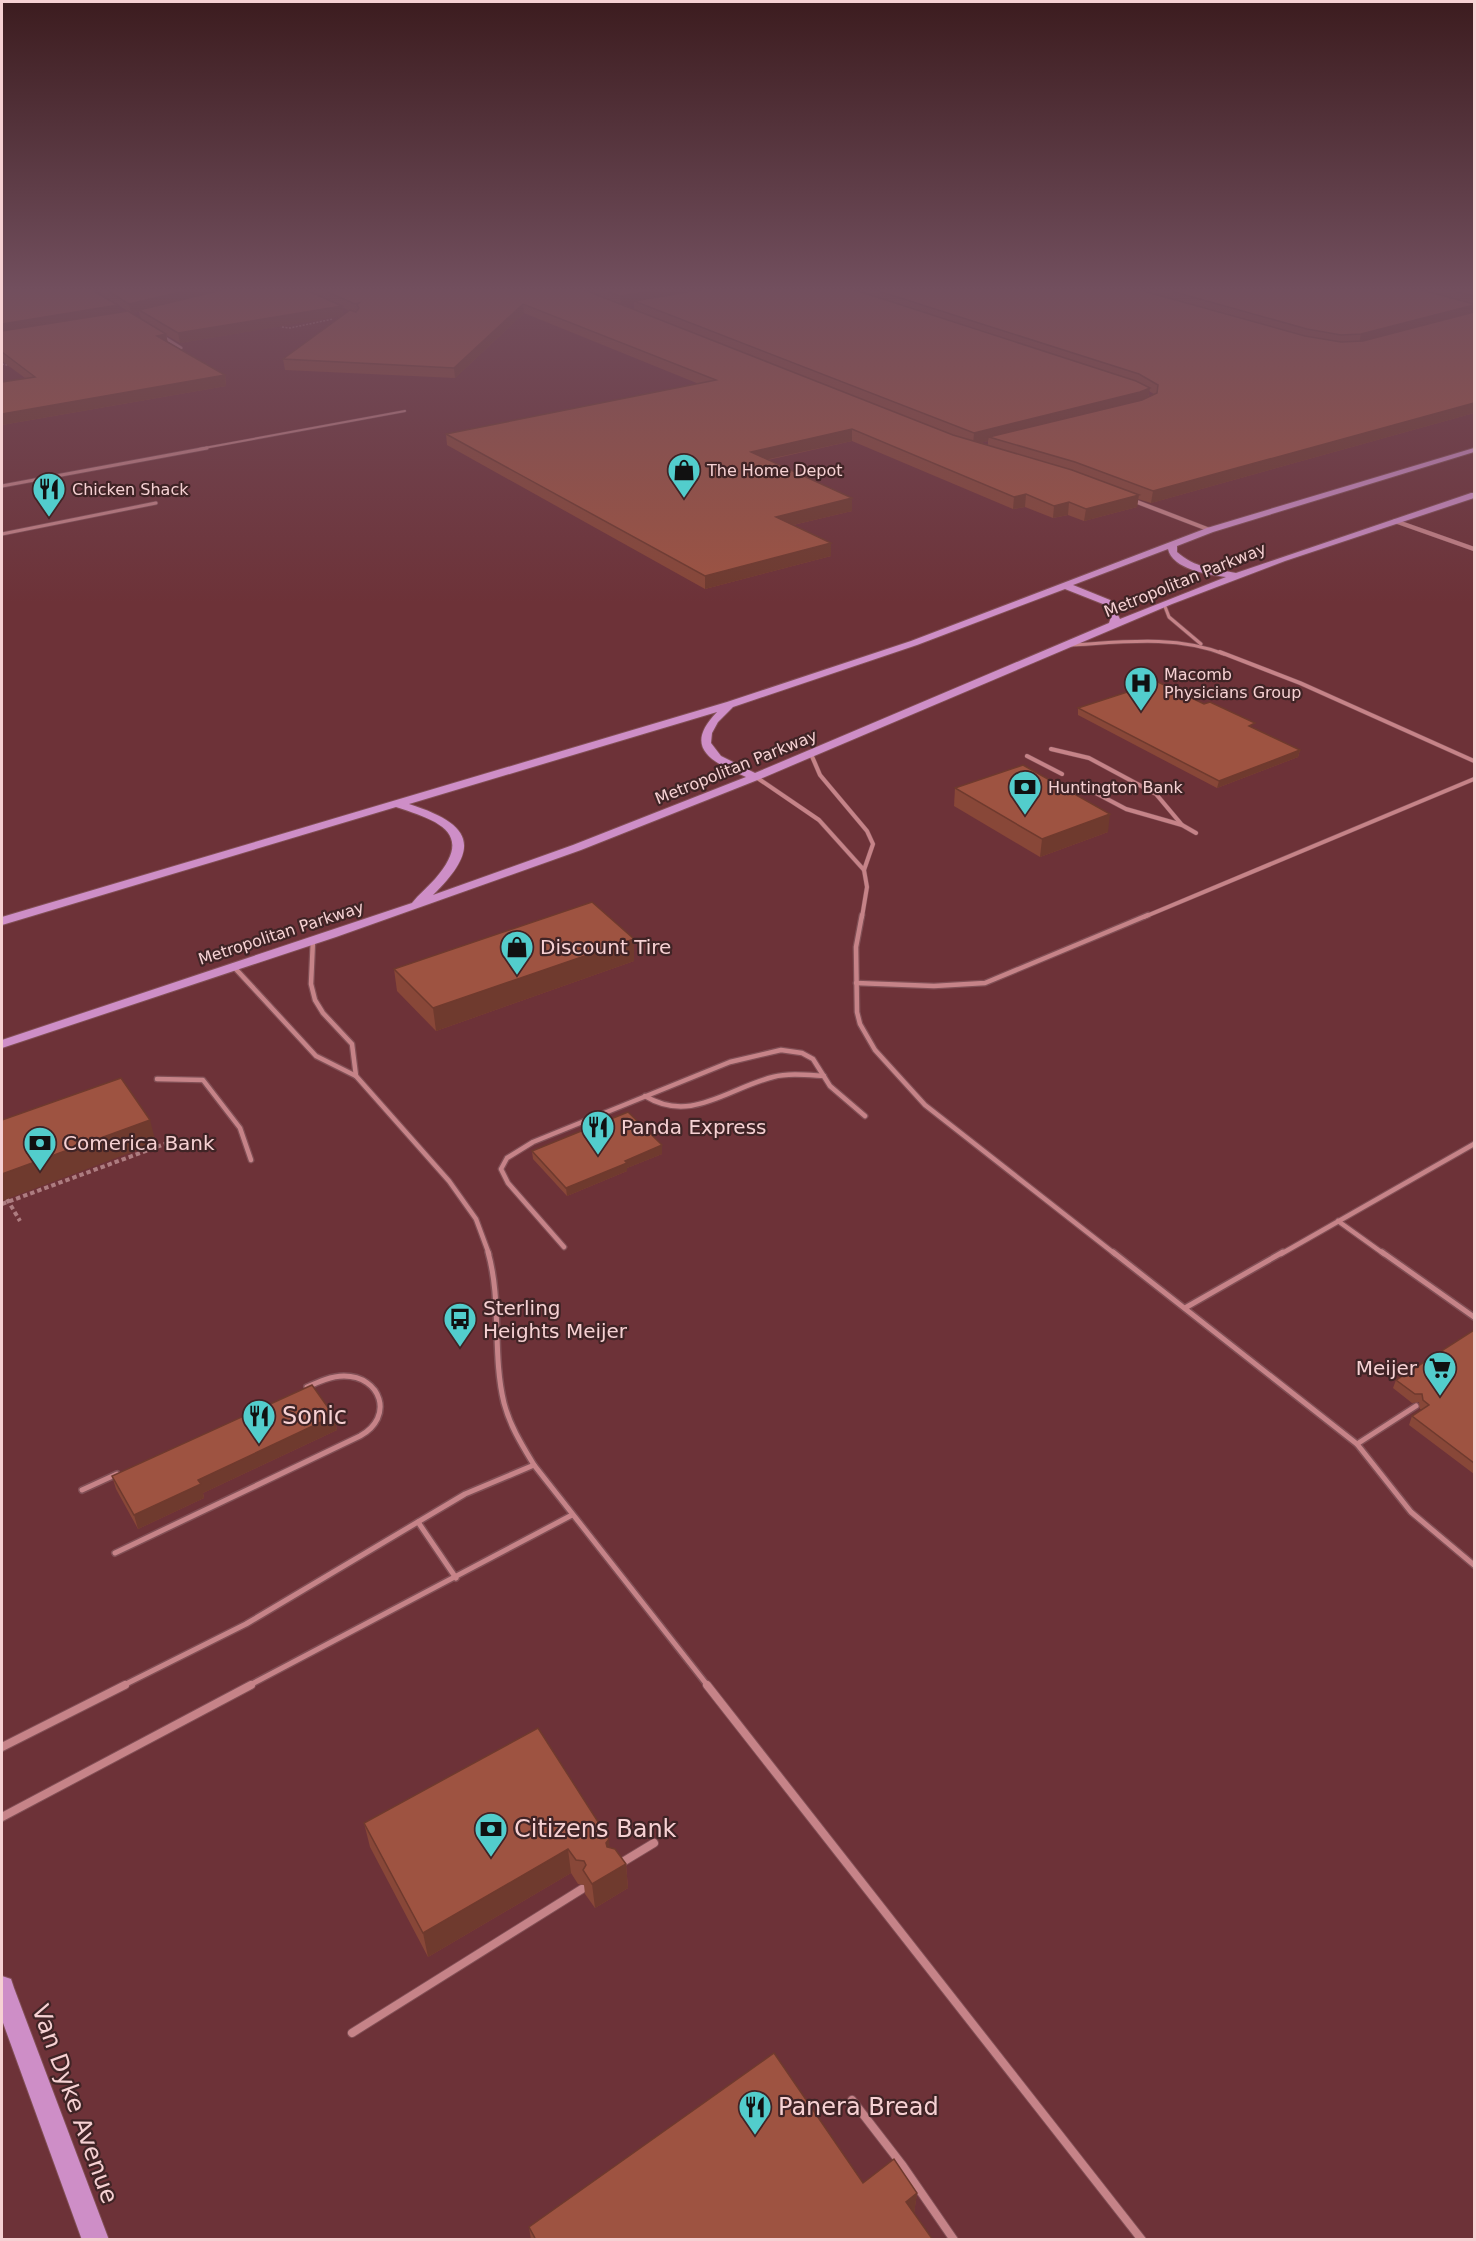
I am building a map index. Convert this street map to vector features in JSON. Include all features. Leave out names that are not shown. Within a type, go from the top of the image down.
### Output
[{"type":"main road","name":"Metropolitan Parkway","points":[[2,921],[731,704],[914,643],[1210,530],[1474,450]]},
{"type":"main road","name":"Metropolitan Parkway","points":[[2,1044],[413,907],[563,853],[756,777],[1164,604],[1237,576],[1474,495]]},
{"type":"main road","points":[[1172,544],[1173,553],[1190,566],[1237,576]]},
{"type":"main road","points":[[1064,585],[1107,602],[1116,617],[1112,627]]},
{"type":"main road","points":[[731,704],[708,729],[705,741],[708,752],[719,761],[756,777]]},
{"type":"main road","points":[[394,803],[442,819],[455,829],[460,842],[456,859],[443,879],[413,907]]},
{"type":"main road","name":"Van Dyke Avenue","points":[[2,1988],[96,2240]]},
{"type":"street","points":[[1125,497],[1210,530]]},
{"type":"street","points":[[1395,521],[1474,549]]},
{"type":"lane","points":[[2,486],[405,411]]},
{"type":"lane","points":[[2,534],[156,502]]},
{"type":"lane","points":[[1164,604],[1169,617],[1203,646]]},
{"type":"lane","points":[[1067,646],[1142,640],[1203,646],[1300,683],[1474,761]]},
{"type":"lane","points":[[1051,749],[1089,758],[1156,794],[1182,825]]},
{"type":"lane","points":[[810,754],[820,775],[873,844],[864,870],[867,886],[856,947],[857,1012],[867,1038],[884,1062],[914,1094],[1357,1444],[1373,1460],[1402,1502],[1422,1523],[1474,1565]]},
{"type":"lane","points":[[1027,756],[1062,774]]},
{"type":"lane","points":[[756,777],[814,816],[835,836],[842,847],[864,870]]},
{"type":"lane","points":[[856,983],[934,986],[985,983],[1474,779]]},
{"type":"lane","points":[[1090,790],[1126,809],[1182,825],[1196,833]]},
{"type":"lane","points":[[313,940],[312,984],[315,1000],[323,1013],[352,1044],[356,1076]]},
{"type":"lane","points":[[233,966],[316,1056],[356,1076],[449,1180],[476,1219],[486,1241],[495,1277],[500,1379],[504,1402],[511,1425],[534,1465],[1142,2240]]},
{"type":"lane","points":[[564,1247],[508,1183],[501,1169],[507,1158],[523,1146],[730,1062],[781,1050],[802,1053],[813,1059],[838,1094],[865,1116]]},
{"type":"lane","points":[[645,1096],[652,1102],[663,1105],[688,1107],[702,1104],[774,1076],[824,1076]]},
{"type":"lane","points":[[157,1079],[203,1080],[240,1128],[251,1160]]},
{"type":"lane","points":[[1185,1308],[1474,1144]]},
{"type":"lane","points":[[1338,1221],[1474,1317]]},
{"type":"lane","points":[[115,1553],[366,1433],[379,1421],[382,1405],[374,1389],[362,1379],[344,1376],[326,1379],[297,1392]]},
{"type":"lane","points":[[1357,1444],[1416,1406]]},
{"type":"lane","points":[[2,1747],[246,1624],[465,1494],[534,1465]]},
{"type":"lane","points":[[82,1490],[125,1470]]},
{"type":"lane","points":[[2,1817],[572,1515]]},
{"type":"lane","points":[[418,1522],[456,1578]]},
{"type":"lane","points":[[614,1868],[654,1843]]},
{"type":"lane","points":[[352,2033],[582,1889]]},
{"type":"lane","points":[[852,2100],[903,2166],[954,2240]]},
{"type":"path","points":[[2,1204],[170,1142]]},
{"type":"path","points":[[8,1200],[20,1221]]},
{"type":"building","points":[[2,394],[119,394],[2,414]]},
{"type":"building","points":[[648,394],[848,394],[953,435],[1072,470],[1139,495],[1086,509],[1069,502],[1054,506],[1026,494],[1014,497],[852,429],[751,452],[852,498],[776,517],[831,543],[705,576],[446,434]]},
{"type":"building","points":[[872,394],[1134,394],[974,433]]},
{"type":"building","points":[[1156,394],[1474,394],[1474,403],[1153,491],[1075,462],[989,437],[1142,400]]},
{"type":"building","name":"Macomb Physicians Group","points":[[1158,682],[1204,704],[1210,702],[1255,723],[1249,726],[1300,750],[1219,781],[1078,708]]},
{"type":"building","points":[[1023,765],[1110,814],[1042,839],[955,788]]},
{"type":"building","points":[[592,902],[634,939],[433,1008],[394,969]]},
{"type":"building","points":[[121,1078],[150,1120],[2,1174],[2,1120]]},
{"type":"building","name":"Panda Express","points":[[628,1112],[662,1145],[625,1161],[627,1163],[566,1188],[532,1151]]},
{"type":"building","name":"Meijer","points":[[1474,1330],[1474,1463],[1412,1416],[1429,1405],[1423,1400],[1422,1394],[1415,1394],[1396,1380]]},
{"type":"building","points":[[312,1385],[334,1416],[198,1480],[201,1484],[134,1515],[112,1476]]},
{"type":"building","name":"Citizens Bank","points":[[538,1728],[609,1839],[606,1843],[607,1847],[615,1849],[626,1864],[592,1884],[583,1870],[586,1865],[584,1861],[576,1860],[568,1849],[423,1933],[364,1823]]},
{"type":"building","name":"Panera Bread","points":[[774,2053],[863,2183],[894,2159],[917,2193],[906,2202],[933,2240],[536,2240],[529,2227]]},
{"type":"place","name":"The Home Depot","points":[[684,499]]},
{"type":"place","name":"Chicken Shack","points":[[49,518]]},
{"type":"place","name":"Macomb Physicians Group","points":[[1141,712]]},
{"type":"place","name":"Huntington Bank","points":[[1025,816]]},
{"type":"place","name":"Discount Tire","points":[[517,976]]},
{"type":"place","name":"Panda Express","points":[[598,1156]]},
{"type":"place","name":"Comerica Bank","points":[[40,1172]]},
{"type":"place","name":"Sterling Heights Meijer","points":[[460,1348]]},
{"type":"place","name":"Meijer","points":[[1440,1397]]},
{"type":"place","name":"Sonic","points":[[259,1445]]},
{"type":"place","name":"Citizens Bank","points":[[491,1858]]},
{"type":"place","name":"Panera Bread","points":[[755,2136]]}]
